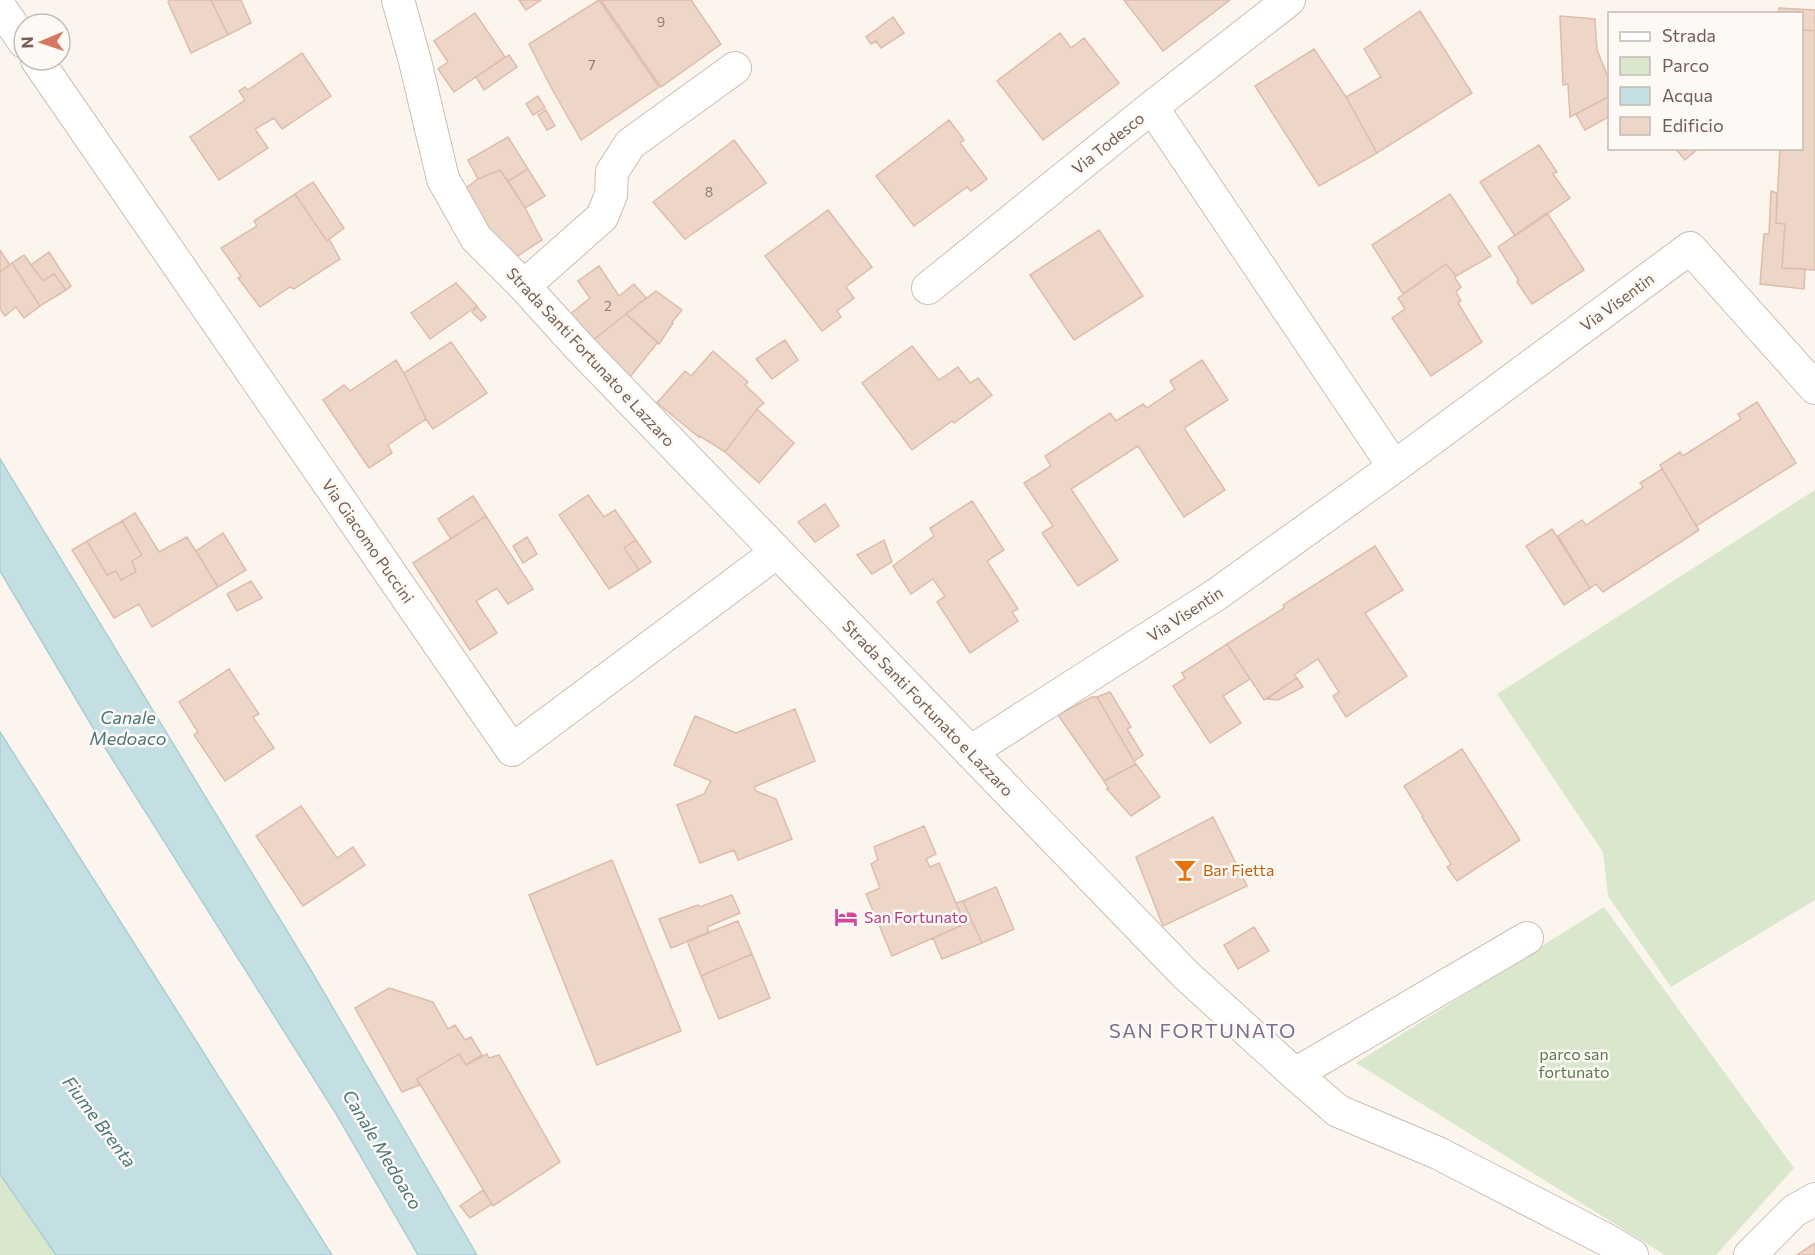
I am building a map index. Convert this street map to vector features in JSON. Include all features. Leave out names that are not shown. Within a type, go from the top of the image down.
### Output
[{"type":"street","name":"Strada Santi Fortunato e Lazzaro","points":[[398,0],[443,179],[476,238],[1186,975],[1338,1111],[1437,1153],[1632,1255]]},
{"type":"street","name":"Via Todesco","points":[[928,288],[1289,0]]},
{"type":"street","points":[[0,7],[12,24]]},
{"type":"street","points":[[524,286],[602,218],[611,195],[612,171],[630,144],[735,68]]},
{"type":"street","name":"Via Giacomo Puccini","points":[[45,72],[512,750],[777,552]]},
{"type":"street","points":[[1152,107],[1394,467]]},
{"type":"street","name":"Via Visentin","points":[[970,752],[1217,594],[1394,467],[1690,248],[1815,388]]},
{"type":"street","points":[[1295,1074],[1527,938]]},
{"type":"street","points":[[1750,1255],[1794,1211],[1815,1199]]},
{"type":"green space","points":[[1815,490],[1815,900],[1671,987],[1608,896],[1603,852],[1497,694]]},
{"type":"green space","name":"parco san fortunato","points":[[1604,907],[1794,1168],[1716,1255],[1665,1255],[1356,1063]]},
{"type":"green space","points":[[0,1174],[56,1255],[0,1255]]},
{"type":"water","name":"Canale Medoaco","points":[[0,459],[312,972],[477,1255],[418,1255],[335,1112],[102,743],[0,571]]},
{"type":"water","name":"Fiume Brenta","points":[[0,732],[332,1255],[56,1255],[0,1174]]},
{"type":"building","points":[[170,0],[211,0],[228,35],[191,53],[168,2]]},
{"type":"building","points":[[211,0],[241,0],[251,23],[228,35]]},
{"type":"building","points":[[519,0],[541,0],[526,10]]},
{"type":"building","points":[[599,0],[659,87],[581,140],[529,44]]},
{"type":"building","points":[[601,0],[691,0],[721,44],[661,87]]},
{"type":"building","points":[[1124,0],[1230,0],[1163,51]]},
{"type":"building","points":[[1779,8],[1815,10],[1815,31],[1803,30],[1803,12],[1779,12]]},
{"type":"building","points":[[1420,11],[1472,93],[1377,153],[1346,97],[1381,77],[1364,49]]},
{"type":"building","points":[[475,13],[505,57],[454,92],[438,69],[448,62],[434,41]]},
{"type":"building","points":[[1560,16],[1595,19],[1597,50],[1608,77],[1608,97],[1570,117],[1568,84],[1563,85]]},
{"type":"building","points":[[893,17],[904,33],[881,48],[876,41],[871,44],[866,37]]},
{"type":"building","points":[[1803,30],[1815,31],[1815,270],[1782,268],[1785,224],[1776,223],[1780,150],[1803,150]]},
{"type":"building","points":[[1060,33],[1071,48],[1084,38],[1119,83],[1043,140],[997,81]]},
{"type":"building","points":[[1314,49],[1346,97],[1377,153],[1319,186],[1255,86]]},
{"type":"building","points":[[302,53],[331,96],[282,129],[274,118],[255,129],[268,148],[219,180],[190,137],[245,100],[239,91],[245,87],[248,90]]},
{"type":"building","points":[[509,55],[517,67],[484,90],[476,77]]},
{"type":"building","points":[[538,96],[545,108],[533,115],[526,104]]},
{"type":"building","points":[[1608,97],[1608,117],[1585,130],[1576,114]]},
{"type":"building","points":[[546,110],[555,126],[547,130],[538,115]]},
{"type":"building","points":[[949,120],[964,140],[960,143],[987,179],[971,191],[967,187],[914,226],[876,176]]},
{"type":"building","points":[[508,137],[528,169],[508,181],[500,170],[478,179],[468,160]]},
{"type":"building","points":[[734,140],[766,183],[685,239],[653,202]]},
{"type":"building","points":[[1539,145],[1557,172],[1553,174],[1570,198],[1515,236],[1480,182]]},
{"type":"building","points":[[1677,150],[1697,150],[1685,160]]},
{"type":"building","points":[[528,169],[545,196],[525,208],[508,181]]},
{"type":"building","points":[[500,170],[525,208],[542,240],[508,262],[461,192],[478,179]]},
{"type":"building","points":[[313,182],[344,228],[327,241],[295,194]]},
{"type":"building","points":[[1771,191],[1777,193],[1776,223],[1785,224],[1782,268],[1805,269],[1804,289],[1760,284],[1764,234],[1769,234]]},
{"type":"building","points":[[295,194],[327,241],[329,239],[340,259],[294,289],[290,287],[260,307],[238,278],[241,276],[221,248],[257,226],[254,221]]},
{"type":"building","points":[[1450,194],[1491,256],[1456,276],[1446,264],[1403,294],[1372,245]]},
{"type":"building","points":[[828,210],[872,267],[846,287],[854,298],[837,311],[841,317],[822,331],[765,256]]},
{"type":"building","points":[[1547,213],[1584,270],[1532,304],[1498,247]]},
{"type":"building","points":[[1099,230],[1143,296],[1074,340],[1030,275]]},
{"type":"building","points":[[0,250],[10,265],[0,272]]},
{"type":"building","points":[[49,252],[71,286],[66,290],[54,274],[43,281],[31,265]]},
{"type":"building","points":[[24,255],[43,281],[54,274],[66,290],[40,306],[12,263]]},
{"type":"building","points":[[12,263],[40,306],[24,318],[16,307],[5,316],[0,309],[0,272]]},
{"type":"building","points":[[1446,264],[1456,276],[1461,287],[1456,292],[1461,301],[1458,303],[1482,342],[1431,376],[1392,318],[1405,309],[1398,298]]},
{"type":"building","points":[[599,266],[619,296],[634,284],[646,298],[586,346],[563,320],[590,298],[578,281]]},
{"type":"building","points":[[456,283],[477,306],[430,339],[411,313]]},
{"type":"building","points":[[656,291],[682,310],[659,344],[626,314]]},
{"type":"building","points":[[477,307],[486,317],[481,321],[472,312]]},
{"type":"building","points":[[626,314],[658,342],[626,382],[586,346]]},
{"type":"building","points":[[785,340],[798,360],[772,379],[756,359]]},
{"type":"building","points":[[451,342],[487,393],[433,429],[404,373]]},
{"type":"building","points":[[912,346],[939,380],[958,367],[970,383],[978,378],[992,395],[912,450],[862,383]]},
{"type":"building","points":[[713,351],[748,382],[745,385],[764,403],[725,452],[699,437],[657,403],[685,371],[691,376]]},
{"type":"building","points":[[396,360],[426,419],[388,445],[392,453],[369,468],[323,400],[344,385],[350,391]]},
{"type":"building","points":[[1202,360],[1228,400],[1184,428],[1225,490],[1184,517],[1138,446],[1071,489],[1118,560],[1078,586],[1042,533],[1053,526],[1024,483],[1051,466],[1045,456],[1110,413],[1116,421],[1143,404],[1147,408],[1175,389],[1170,381]]},
{"type":"building","points":[[1757,402],[1796,463],[1696,526],[1660,465],[1680,452],[1683,456],[1741,419],[1738,414]]},
{"type":"building","points":[[757,409],[794,443],[759,483],[725,452]]},
{"type":"building","points":[[1662,469],[1699,530],[1603,592],[1596,584],[1590,588],[1558,536],[1582,520],[1586,525],[1643,487],[1640,483]]},
{"type":"building","points":[[588,495],[604,517],[615,510],[636,540],[624,548],[639,570],[609,589],[559,515]]},
{"type":"building","points":[[473,496],[486,516],[451,539],[438,519]]},
{"type":"building","points":[[972,501],[1004,550],[987,561],[1018,609],[1012,612],[1018,621],[970,653],[937,602],[945,596],[933,579],[911,594],[893,566],[934,536],[930,528]]},
{"type":"building","points":[[825,504],[839,526],[815,542],[798,522]]},
{"type":"building","points":[[135,513],[159,552],[187,537],[218,587],[152,627],[139,604],[114,618],[72,550],[87,541],[107,575],[116,571],[121,580],[136,572],[132,561],[142,555],[122,521]]},
{"type":"building","points":[[486,516],[533,589],[508,604],[497,588],[476,601],[497,633],[470,650],[413,563]]},
{"type":"building","points":[[122,521],[142,555],[132,561],[136,572],[121,580],[116,571],[107,575],[87,541]]},
{"type":"building","points":[[1552,529],[1590,588],[1564,605],[1526,546]]},
{"type":"building","points":[[223,533],[246,570],[218,587],[196,551]]},
{"type":"building","points":[[527,537],[537,554],[523,563],[513,546]]},
{"type":"building","points":[[636,540],[651,562],[639,570],[624,548]]},
{"type":"building","points":[[884,540],[892,562],[872,574],[857,555]]},
{"type":"building","points":[[1375,546],[1403,590],[1365,613],[1407,676],[1346,717],[1333,696],[1339,692],[1318,659],[1294,675],[1297,678],[1264,700],[1227,644]]},
{"type":"building","points":[[251,581],[262,598],[237,611],[227,594]]},
{"type":"building","points":[[1227,644],[1250,679],[1223,696],[1241,723],[1210,743],[1173,686],[1185,678],[1182,673]]},
{"type":"building","points":[[229,669],[259,714],[253,717],[274,748],[225,781],[194,735],[198,732],[179,702]]},
{"type":"building","points":[[1297,678],[1303,687],[1278,700],[1267,699]]},
{"type":"building","points":[[1110,692],[1131,727],[1127,729],[1143,755],[1134,761],[1097,697]]},
{"type":"building","points":[[1092,697],[1097,697],[1136,764],[1104,781],[1058,715]]},
{"type":"building","points":[[795,709],[815,761],[754,787],[756,791],[776,799],[792,839],[738,860],[734,850],[700,863],[677,805],[704,794],[711,781],[674,765],[695,716],[736,733]]},
{"type":"building","points":[[1462,749],[1520,840],[1457,881],[1447,867],[1451,864],[1404,786]]},
{"type":"building","points":[[1136,764],[1160,797],[1131,816],[1107,789],[1109,789],[1104,781]]},
{"type":"building","points":[[301,806],[337,858],[353,847],[365,865],[303,906],[256,836]]},
{"type":"building","points":[[1213,817],[1247,886],[1163,926],[1136,857]]},
{"type":"building","points":[[924,826],[936,854],[926,859],[930,867],[939,863],[965,924],[892,956],[866,894],[880,888],[871,864],[878,860],[874,847]]},
{"type":"building","points":[[612,860],[681,1031],[597,1065],[529,895]]},
{"type":"building","points":[[996,887],[1014,929],[982,943],[963,901]]},
{"type":"building","points":[[732,895],[740,913],[707,927],[709,933],[671,948],[659,919]]},
{"type":"building","points":[[963,901],[982,943],[942,959],[933,938],[965,924],[956,903]]},
{"type":"building","points":[[738,921],[752,954],[701,976],[687,941]]},
{"type":"building","points":[[1254,927],[1269,951],[1238,969],[1224,945]]},
{"type":"building","points":[[752,954],[770,998],[719,1019],[701,976]]},
{"type":"building","points":[[389,988],[433,1002],[448,1029],[455,1025],[465,1040],[471,1037],[482,1055],[466,1065],[459,1054],[417,1079],[419,1085],[402,1092],[355,1008]]},
{"type":"building","points":[[459,1054],[466,1065],[487,1054],[489,1058],[499,1055],[560,1162],[493,1206],[417,1079]]},
{"type":"building","points":[[483,1190],[492,1204],[470,1218],[460,1206]]},
{"type":"building","points":[[1815,1243],[1815,1255],[1797,1255]]},
{"type":"place","name":"Bar Fietta","points":[[1185,870]]},
{"type":"place","name":"San Fortunato","points":[[846,917]]},
{"type":"district","name":"SAN FORTUNATO","points":[[1203,1031]]}]
